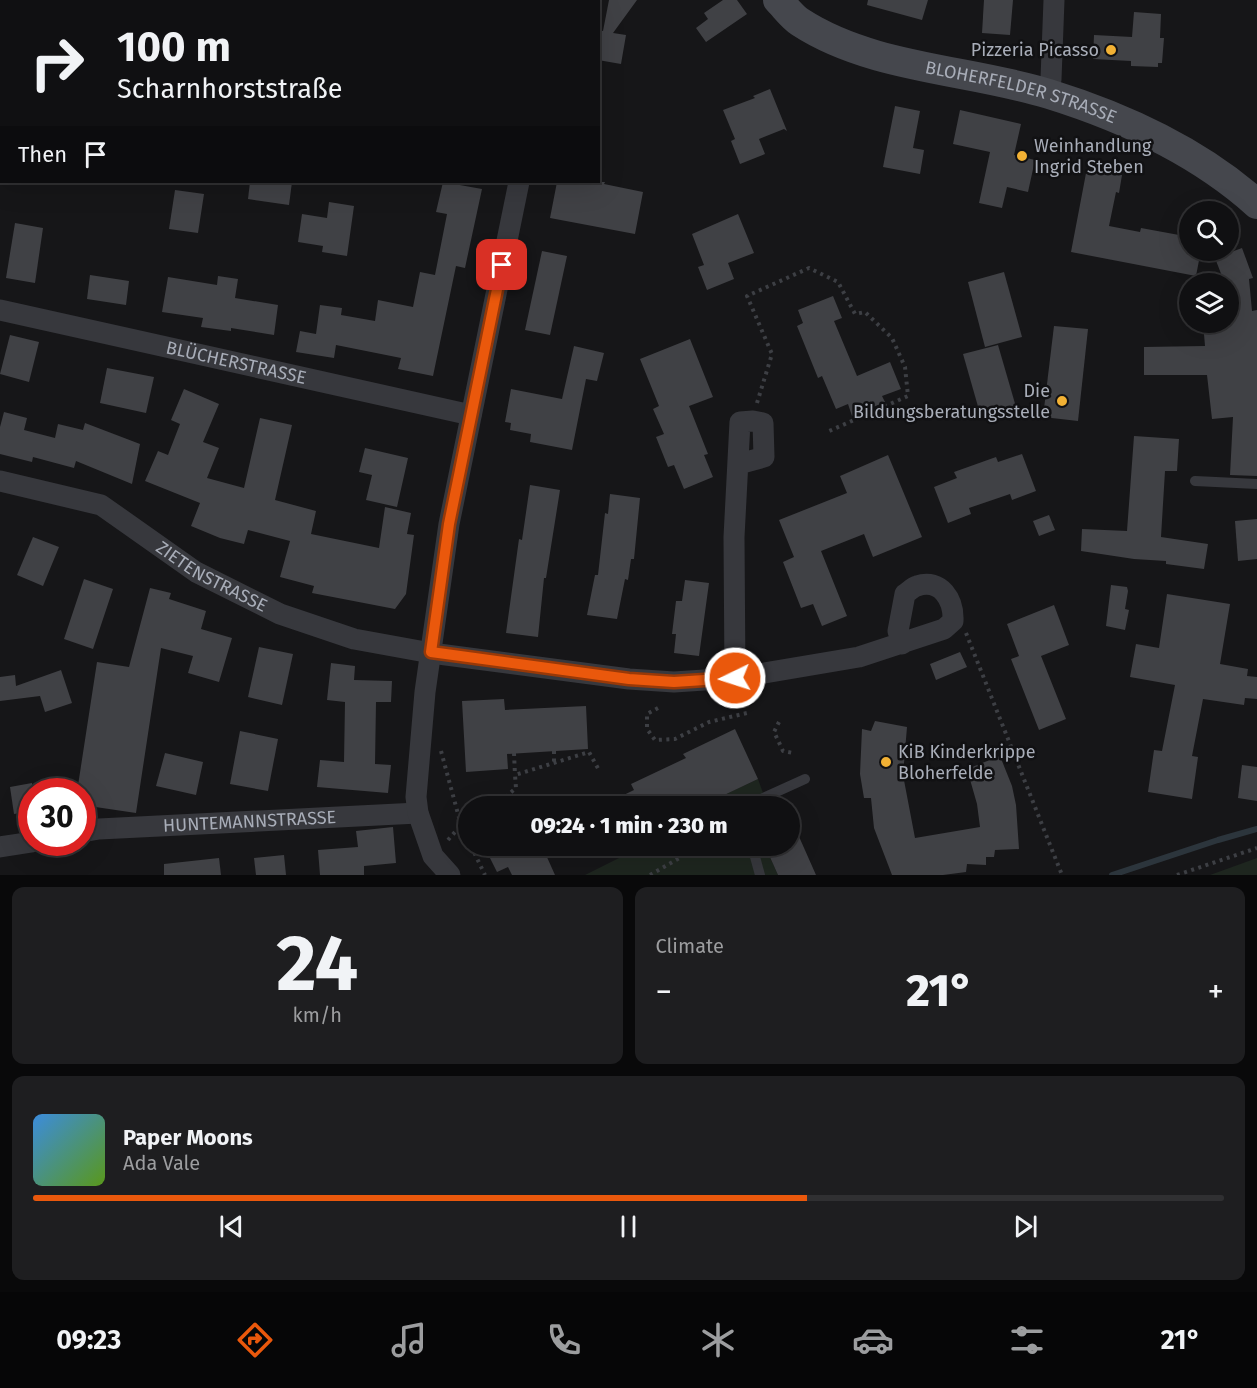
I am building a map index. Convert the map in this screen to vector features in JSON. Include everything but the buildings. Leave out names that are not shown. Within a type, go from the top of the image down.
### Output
[{"type":"street","name":"BLOHERFELDER STRASSE","points":[[778,0],[798,21],[827,38],[863,51],[1048,93],[1108,116],[1167,143],[1212,171],[1257,204]]},
{"type":"street","points":[[1048,93],[1051,79],[1054,0]]},
{"type":"street","points":[[450,875],[429,866],[418,813],[416,797],[425,692],[449,524],[519,183]]},
{"type":"street","name":"BLÜCHERSTRASSE","points":[[0,310],[471,415]]},
{"type":"street","points":[[735,678],[734,537],[740,423],[753,421]]},
{"type":"street","name":"ZIETENSTRASSE","points":[[0,481],[102,505],[196,572],[280,614],[354,639],[629,679],[674,682],[735,678],[859,657],[902,644]]},
{"type":"street","points":[[917,586],[940,587],[953,611],[953,621],[944,629],[902,644],[898,632],[905,594],[917,586]]},
{"type":"street","name":"HUNTEMANNSTRASSE","points":[[96,830],[418,813]]},
{"type":"street","points":[[0,848],[18,845]]},
{"type":"lane","points":[[1195,481],[1257,484]]},
{"type":"lane","points":[[768,796],[805,779]]},
{"type":"lane","points":[[755,856],[760,875]]},
{"type":"path","points":[[753,421],[760,388],[772,354],[747,296],[808,268],[838,282],[855,314],[865,312],[892,338],[905,367],[908,396],[827,432]]},
{"type":"path","points":[[953,621],[967,634],[1062,875]]},
{"type":"path","points":[[658,708],[647,714],[647,729],[655,740],[675,740],[709,723],[751,712]]},
{"type":"path","points":[[779,722],[774,732],[783,751],[793,753]]},
{"type":"path","points":[[440,747],[458,814]]},
{"type":"path","points":[[554,751],[554,763]]},
{"type":"path","points":[[515,775],[589,752],[600,772]]},
{"type":"path","points":[[507,796],[516,788],[514,753]]},
{"type":"path","points":[[1177,875],[1257,848]]},
{"type":"path","points":[[476,856],[485,875]]},
{"type":"path","points":[[650,875],[683,856]]},
{"type":"shaded area","points":[[758,779],[764,796],[722,796]]},
{"type":"shaded area","points":[[623,856],[769,856],[778,875],[585,875]]},
{"type":"shaded area","points":[[1257,858],[1257,875],[1210,875]]},
{"type":"waterway","points":[[1112,875],[1257,829]]},
{"type":"place","name":"Pizzeria Picasso","points":[[1111,50]]},
{"type":"place","name":"Weinhandlung Ingrid Steben","points":[[1022,156]]},
{"type":"place","name":"Die Bildungsberatungsstelle","points":[[1062,401]]},
{"type":"place","name":"KiB Kinderkrippe Bloherfelde","points":[[886,762]]},
{"type":"route","points":[[502,265],[449,524],[431,652],[629,679],[674,682],[735,678]]}]
